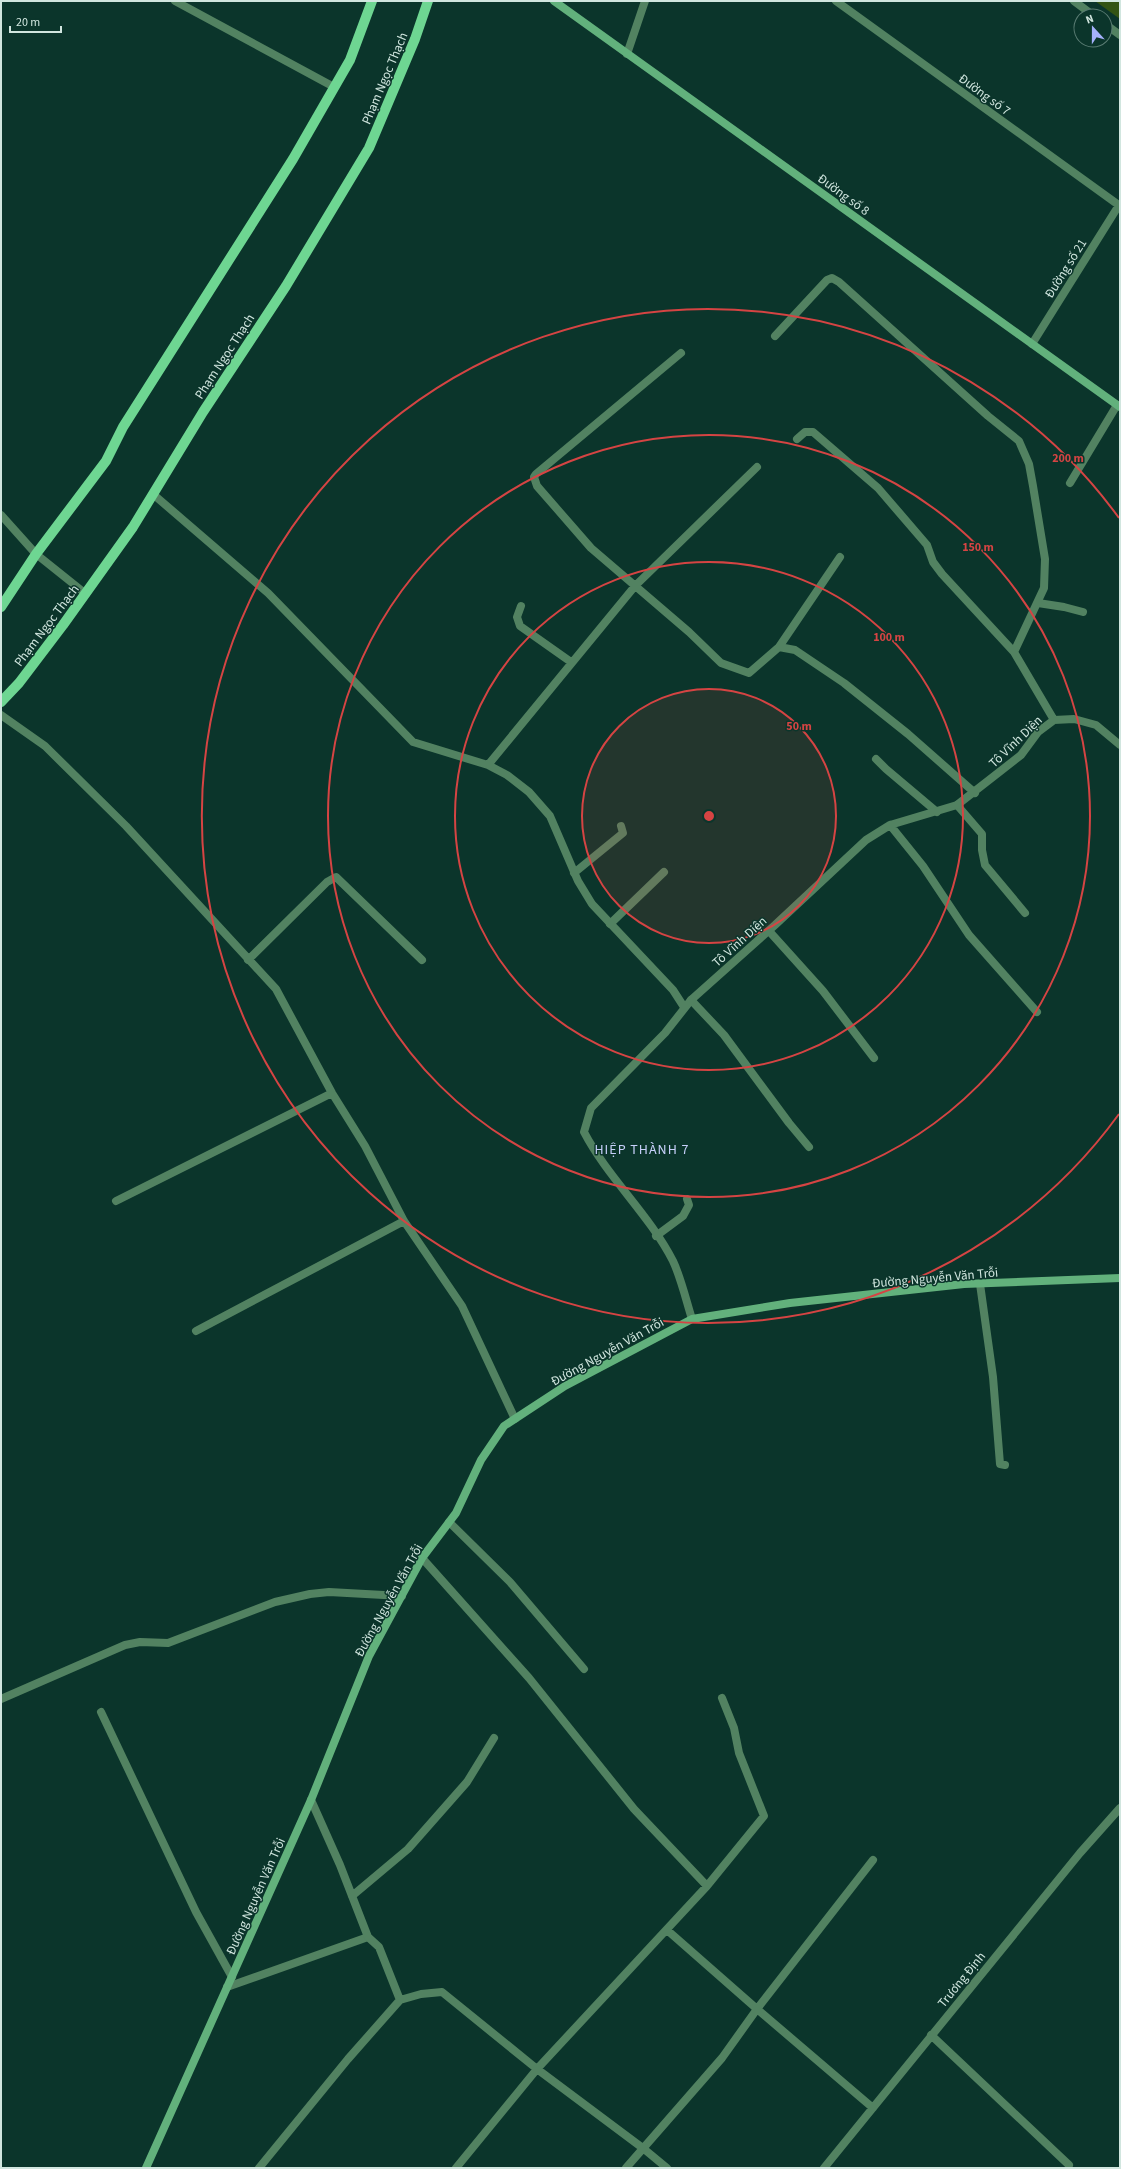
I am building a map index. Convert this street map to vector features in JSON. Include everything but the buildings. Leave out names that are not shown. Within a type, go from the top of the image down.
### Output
[{"type":"main road","points":[[1,607],[36,554],[106,461],[124,427],[293,159],[350,60],[372,1]]},
{"type":"main road","name":"Phạm Ngọc Thạch","points":[[1,702],[18,683],[86,594],[154,495],[203,412],[286,286],[369,148],[415,39],[428,1]]},
{"type":"street","points":[[175,1],[334,87]]},
{"type":"street","name":"Đường số 8","points":[[554,1],[1118,406]]},
{"type":"street","points":[[627,54],[645,1]]},
{"type":"street","name":"Đường số 7","points":[[836,1],[1119,205]]},
{"type":"street","points":[[1074,1],[1083,8]]},
{"type":"street","name":"Đường số 21","points":[[1032,344],[1119,205]]},
{"type":"street","points":[[775,336],[827,280],[832,278],[839,282],[988,416],[1019,441],[1029,464],[1045,559],[1044,588],[1014,652]]},
{"type":"street","points":[[681,352],[534,477],[537,486],[590,548],[689,632],[720,663],[749,673],[779,647],[840,557]]},
{"type":"street","points":[[1070,483],[1118,406]]},
{"type":"street","points":[[797,439],[805,432],[812,432],[878,488],[927,545],[932,562],[1014,652],[1054,720]]},
{"type":"street","points":[[488,765],[571,662],[635,586],[757,467]]},
{"type":"street","points":[[154,495],[268,593],[413,742],[488,765],[507,775],[528,792],[550,816],[574,873],[592,904],[668,985],[684,1007]]},
{"type":"street","points":[[1,515],[36,554],[86,594]]},
{"type":"street","points":[[1038,603],[1064,607],[1082,612]]},
{"type":"street","points":[[521,606],[517,617],[520,626],[571,662]]},
{"type":"street","points":[[779,647],[795,650],[844,683],[908,734],[975,793]]},
{"type":"street","points":[[1,715],[46,746],[115,815],[276,989],[332,1093],[365,1146],[404,1221],[462,1306],[515,1419]]},
{"type":"street","name":"Tô Vĩnh Diện","points":[[692,1319],[673,1261],[592,1147],[584,1132],[591,1108],[665,1033],[691,1000],[769,931],[866,840],[890,825],[911,817],[937,812],[957,805],[975,793],[1021,755],[1038,732],[1054,720],[1074,719],[1096,725],[1120,745]]},
{"type":"street","points":[[876,759],[937,812]]},
{"type":"street","points":[[957,805],[982,834],[982,850],[985,865],[1025,913]]},
{"type":"street","points":[[890,825],[923,866],[969,935],[1037,1012]]},
{"type":"street","points":[[574,873],[624,833],[621,826]]},
{"type":"street","points":[[610,924],[664,872]]},
{"type":"street","points":[[248,960],[334,877],[340,880],[422,960]]},
{"type":"street","points":[[769,931],[823,991],[874,1058]]},
{"type":"street","points":[[691,1000],[724,1035],[789,1123],[809,1147]]},
{"type":"street","points":[[116,1201],[332,1093]]},
{"type":"street","points":[[656,1236],[683,1216],[689,1205],[687,1199]]},
{"type":"street","points":[[196,1331],[404,1221]]},
{"type":"street","name":"Đường Nguyễn Văn Trỗi","points":[[146,2168],[311,1800],[369,1656],[422,1558],[456,1513],[481,1460],[504,1426],[565,1386],[692,1319],[790,1304],[980,1284],[1120,1278]]},
{"type":"street","points":[[980,1284],[993,1377],[1000,1464],[1005,1465]]},
{"type":"street","points":[[449,1522],[510,1582],[584,1669]]},
{"type":"street","points":[[422,1558],[529,1678],[634,1810],[707,1886]]},
{"type":"street","points":[[1,1699],[125,1645],[140,1642],[168,1643],[275,1602],[294,1597],[329,1592],[402,1596]]},
{"type":"street","points":[[456,2168],[537,2069],[707,1886],[764,1816],[741,1759],[734,1728],[722,1698]]},
{"type":"street","points":[[100,1712],[196,1912],[232,1977]]},
{"type":"street","points":[[352,1896],[408,1849],[467,1782],[494,1738]]},
{"type":"street","points":[[311,1800],[368,1937],[379,1947],[400,2000]]},
{"type":"street","name":"Trương Định","points":[[824,2168],[1080,1853],[1120,1808]]},
{"type":"street","points":[[626,2168],[722,2058],[757,2009],[872,1860]]},
{"type":"street","points":[[667,1930],[873,2108]]},
{"type":"street","points":[[227,1986],[368,1937]]},
{"type":"street","points":[[259,2168],[348,2059],[400,2000],[421,1994],[442,1992],[537,2069],[667,2168]]},
{"type":"street","points":[[931,2035],[1069,2165]]},
{"type":"green space","points":[[1095,1],[1120,1],[1120,19],[1113,14],[1113,8],[1105,8]]},
{"type":"district","name":"HIỆP THÀNH 7","points":[[642,1149]]}]
